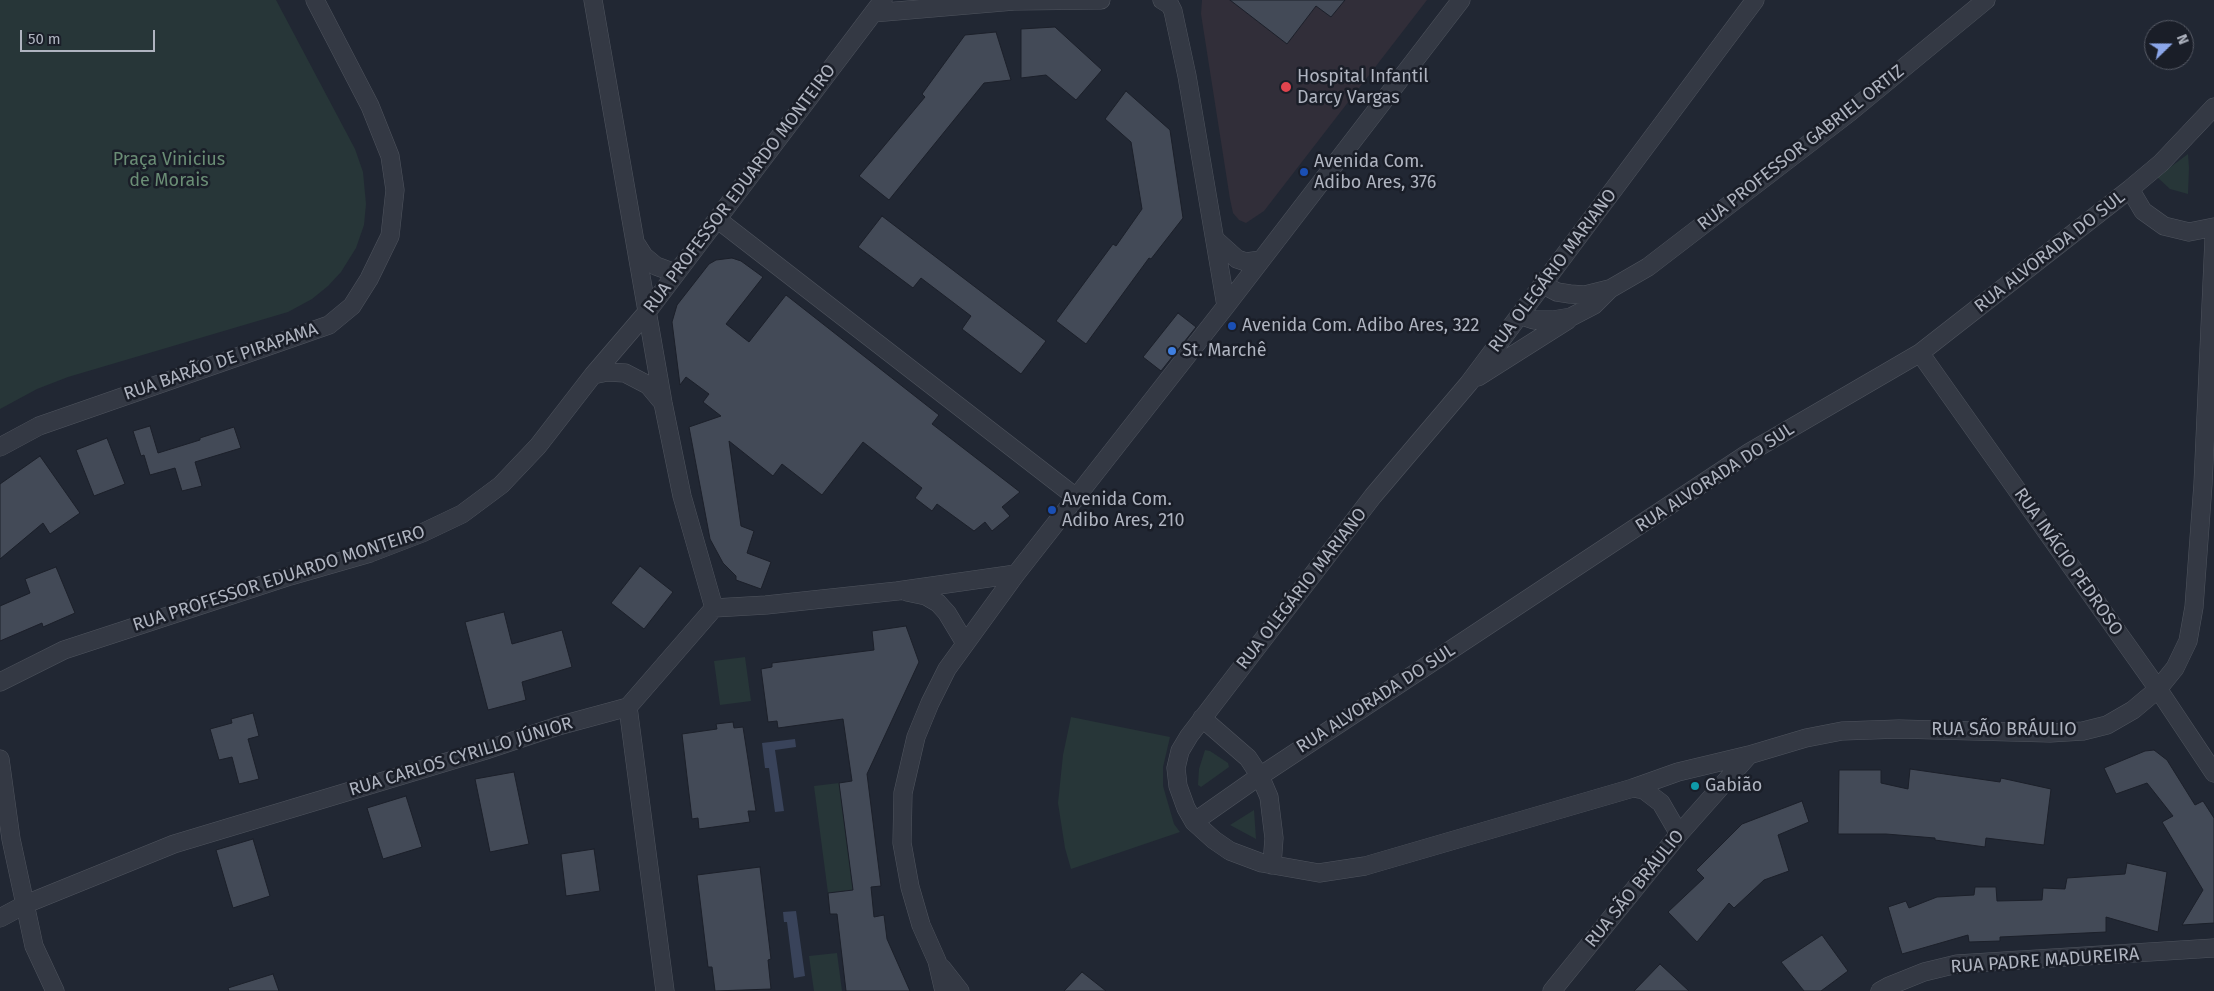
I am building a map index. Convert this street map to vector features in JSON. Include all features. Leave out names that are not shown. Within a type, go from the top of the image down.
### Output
[{"type":"street","name":"RUA BARÃO DE PIRAPAMA","points":[[0,447],[38,426],[329,325],[352,306],[369,279],[390,236],[395,190],[390,156],[370,106],[315,0]]},
{"type":"street","points":[[593,0],[663,403],[682,496],[714,608]]},
{"type":"street","points":[[878,7],[1014,1],[1101,0]]},
{"type":"street","points":[[1153,0],[1166,8],[1176,21]]},
{"type":"street","points":[[1162,0],[1170,5],[1176,21],[1217,242],[1226,306]]},
{"type":"street","points":[[1176,0],[1176,21]]},
{"type":"street","points":[[944,991],[936,961],[921,926],[910,887],[902,843],[903,793],[916,737],[947,669],[1016,574],[1226,306],[1460,0]]},
{"type":"street","name":"RUA OLEGÁRIO MARIANO","points":[[1749,755],[1687,770],[1633,788],[1365,866],[1318,873],[1272,866],[1230,851],[1214,840],[1194,822],[1178,786],[1176,768],[1180,751],[1202,718],[1373,496],[1469,383],[1755,0]]},
{"type":"street","name":"RUA PROFESSOR GABRIEL ORTIZ","points":[[1519,315],[1544,321],[1571,317],[1594,305],[1610,289],[1648,267],[1850,112],[1986,0]]},
{"type":"street","name":"RUA PROFESSOR EDUARDO MONTEIRO","points":[[0,682],[64,650],[272,582],[370,553],[422,534],[462,514],[501,485],[538,446],[593,375],[647,312],[878,7]]},
{"type":"street","name":"RUA ALVORADA DO SUL","points":[[1194,822],[1260,776],[1750,452],[1920,353],[2130,189],[2161,163],[2214,107]]},
{"type":"street","points":[[2130,189],[2143,211],[2164,226],[2190,232],[2214,227]]},
{"type":"street","points":[[717,219],[1076,498]]},
{"type":"street","name":"RUA SÃO BRÁULIO","points":[[1552,991],[1679,834],[1749,755],[1806,738],[1842,731],[1899,729],[2050,733],[2083,731],[2107,725],[2133,710],[2158,689],[2175,668],[2188,641],[2194,607],[2203,484],[2214,239]]},
{"type":"street","points":[[1217,242],[1237,259],[1246,262],[1261,260]]},
{"type":"street","points":[[635,243],[644,256],[656,266],[675,273]]},
{"type":"street","name":"RUA PROFESSOR GABRIEL ORTIZ","points":[[1542,284],[1557,292],[1570,294],[1585,295],[1610,289]]},
{"type":"street","points":[[1469,383],[1546,335],[1571,317]]},
{"type":"street","name":"RUA INÁCIO PEDROSO","points":[[1920,353],[2158,689],[2214,773]]},
{"type":"street","points":[[593,375],[607,372],[626,372],[648,385],[663,403]]},
{"type":"street","points":[[665,991],[628,707],[714,608],[766,605],[896,591],[1016,574]]},
{"type":"street","points":[[896,591],[926,596],[938,603],[947,613],[965,643]]},
{"type":"street","name":"RUA CARLOS CYRILLO JÚNIOR","points":[[0,918],[26,904],[174,844],[483,751],[558,726],[628,707]]},
{"type":"street","points":[[1202,718],[1248,758],[1260,776],[1269,797],[1274,838],[1272,866]]},
{"type":"street","points":[[0,759],[11,839],[34,946],[55,991]]},
{"type":"street","points":[[1633,788],[1644,790],[1661,803],[1679,834]]},
{"type":"street","name":"RUA PADRE MADUREIRA","points":[[1880,991],[1924,972],[1957,964],[2214,948]]},
{"type":"street","points":[[936,961],[960,991]]},
{"type":"shaded area","name":"Hospital Infantil Darcy Vargas","points":[[1202,0],[1427,0],[1264,211],[1246,223],[1239,220],[1233,213],[1230,199],[1201,14]]},
{"type":"green space","name":"Praça Vinicius de Morais","points":[[0,0],[276,0],[355,149],[363,172],[366,204],[364,225],[356,248],[341,272],[312,299],[288,312],[68,377],[37,389],[0,409]]},
{"type":"green space","points":[[2188,154],[2188,194],[2170,189],[2157,177]]},
{"type":"green space","points":[[745,657],[751,701],[720,705],[714,661]]},
{"type":"green space","points":[[1071,717],[1170,737],[1163,767],[1163,786],[1174,824],[1180,832],[1071,869],[1065,848],[1058,803],[1063,755]]},
{"type":"green space","points":[[1205,750],[1210,751],[1228,763],[1229,767],[1201,787],[1198,785],[1199,769]]},
{"type":"green space","points":[[839,783],[853,890],[828,893],[814,786]]},
{"type":"green space","points":[[1254,810],[1256,839],[1230,825]]},
{"type":"green space","points":[[837,953],[842,991],[814,991],[809,956]]},
{"type":"water","points":[[795,739],[796,747],[775,750],[784,811],[775,812],[769,768],[765,768],[762,743]]},
{"type":"water","points":[[796,911],[805,976],[794,978],[787,922],[784,922],[783,912]]},
{"type":"building","points":[[1230,0],[1345,0],[1331,17],[1316,6],[1287,44]]},
{"type":"building","points":[[1055,27],[1102,70],[1076,100],[1046,75],[1021,78],[1021,29]]},
{"type":"building","points":[[996,32],[1011,80],[984,83],[889,200],[859,176],[925,97],[922,94],[965,35]]},
{"type":"building","points":[[1126,91],[1170,130],[1183,218],[1151,259],[1149,258],[1086,344],[1056,321],[1113,244],[1116,246],[1142,209],[1131,142],[1105,119]]},
{"type":"building","points":[[882,216],[1046,341],[1021,374],[962,329],[971,316],[921,278],[913,288],[858,247]]},
{"type":"building","points":[[732,258],[741,261],[763,277],[726,324],[749,342],[786,295],[939,415],[932,424],[1020,492],[1002,507],[1010,516],[992,531],[985,522],[974,531],[937,504],[932,511],[915,498],[922,488],[863,442],[822,495],[782,464],[773,476],[729,441],[741,526],[754,531],[747,553],[771,562],[761,589],[736,580],[736,576],[723,563],[710,539],[689,427],[721,416],[703,402],[709,394],[686,377],[680,385],[672,322],[677,305],[709,264],[716,260]]},
{"type":"building","points":[[1178,313],[1196,327],[1161,371],[1143,357]]},
{"type":"building","points":[[150,426],[158,453],[234,427],[241,448],[195,462],[202,486],[182,491],[175,468],[150,475],[144,455],[141,456],[133,431]]},
{"type":"building","points":[[107,438],[125,484],[94,496],[76,450]]},
{"type":"building","points":[[40,456],[80,513],[50,534],[43,523],[0,559],[0,484]]},
{"type":"building","points":[[640,566],[673,592],[644,629],[611,603]]},
{"type":"building","points":[[56,567],[75,613],[43,627],[42,623],[0,641],[0,606],[30,593],[25,579]]},
{"type":"building","points":[[504,612],[512,644],[562,630],[572,667],[522,682],[526,700],[488,710],[465,622]]},
{"type":"building","points":[[906,626],[919,662],[867,774],[881,886],[871,887],[874,917],[884,915],[887,939],[910,991],[846,991],[837,914],[830,914],[828,893],[853,890],[839,783],[852,781],[843,719],[778,728],[777,721],[768,722],[761,669],[772,667],[772,663],[874,650],[872,631]]},
{"type":"building","points":[[253,713],[259,736],[248,739],[259,779],[239,784],[232,757],[219,760],[210,729],[232,723],[231,719]]},
{"type":"building","points":[[733,722],[734,728],[743,727],[756,811],[748,811],[750,822],[699,829],[698,818],[692,819],[682,734],[717,729],[716,724]]},
{"type":"building","points":[[2154,750],[2167,760],[2195,805],[2203,801],[2214,818],[2214,923],[2182,925],[2203,890],[2162,822],[2173,816],[2147,783],[2116,794],[2104,768],[2145,751]]},
{"type":"building","points":[[1910,769],[2000,782],[2001,778],[2051,789],[2044,845],[1986,838],[1985,847],[1935,840],[1935,838],[1886,834],[1838,834],[1839,770],[1881,770],[1881,783],[1908,789]]},
{"type":"building","points":[[514,772],[529,844],[490,852],[475,779]]},
{"type":"building","points":[[406,796],[422,847],[383,859],[367,808]]},
{"type":"building","points":[[1802,801],[1809,822],[1778,835],[1789,871],[1764,880],[1734,908],[1729,903],[1697,942],[1668,912],[1704,878],[1696,870],[1742,824]]},
{"type":"building","points":[[253,839],[270,896],[233,908],[216,850]]},
{"type":"building","points":[[594,849],[600,891],[566,896],[561,854]]},
{"type":"building","points":[[2127,863],[2167,872],[2158,932],[2106,917],[2106,932],[2000,937],[2000,941],[1969,942],[1968,935],[1902,954],[1888,907],[1906,901],[1909,908],[1937,897],[1974,895],[1975,887],[1996,887],[1997,901],[2042,900],[2043,888],[2065,889],[2067,878],[2125,874]]},
{"type":"building","points":[[760,867],[771,959],[768,960],[771,989],[715,991],[712,967],[708,967],[697,875]]},
{"type":"building","points":[[1822,935],[1848,971],[1821,991],[1804,991],[1781,962]]},
{"type":"building","points":[[1660,964],[1689,991],[1634,991]]},
{"type":"building","points":[[1082,972],[1106,991],[1064,991]]},
{"type":"building","points":[[273,974],[279,991],[229,991],[228,988]]},
{"type":"place","name":"Hospital Infantil Darcy Vargas","points":[[1286,87]]},
{"type":"place","name":"Avenida Com. Adibo Ares, 376","points":[[1304,172]]},
{"type":"place","name":"Avenida Com. Adibo Ares, 322","points":[[1232,326]]},
{"type":"place","name":"St. Marchê","points":[[1172,351]]},
{"type":"place","name":"Avenida Com. Adibo Ares, 210","points":[[1052,510]]},
{"type":"place","name":"Gabião","points":[[1695,786]]}]
